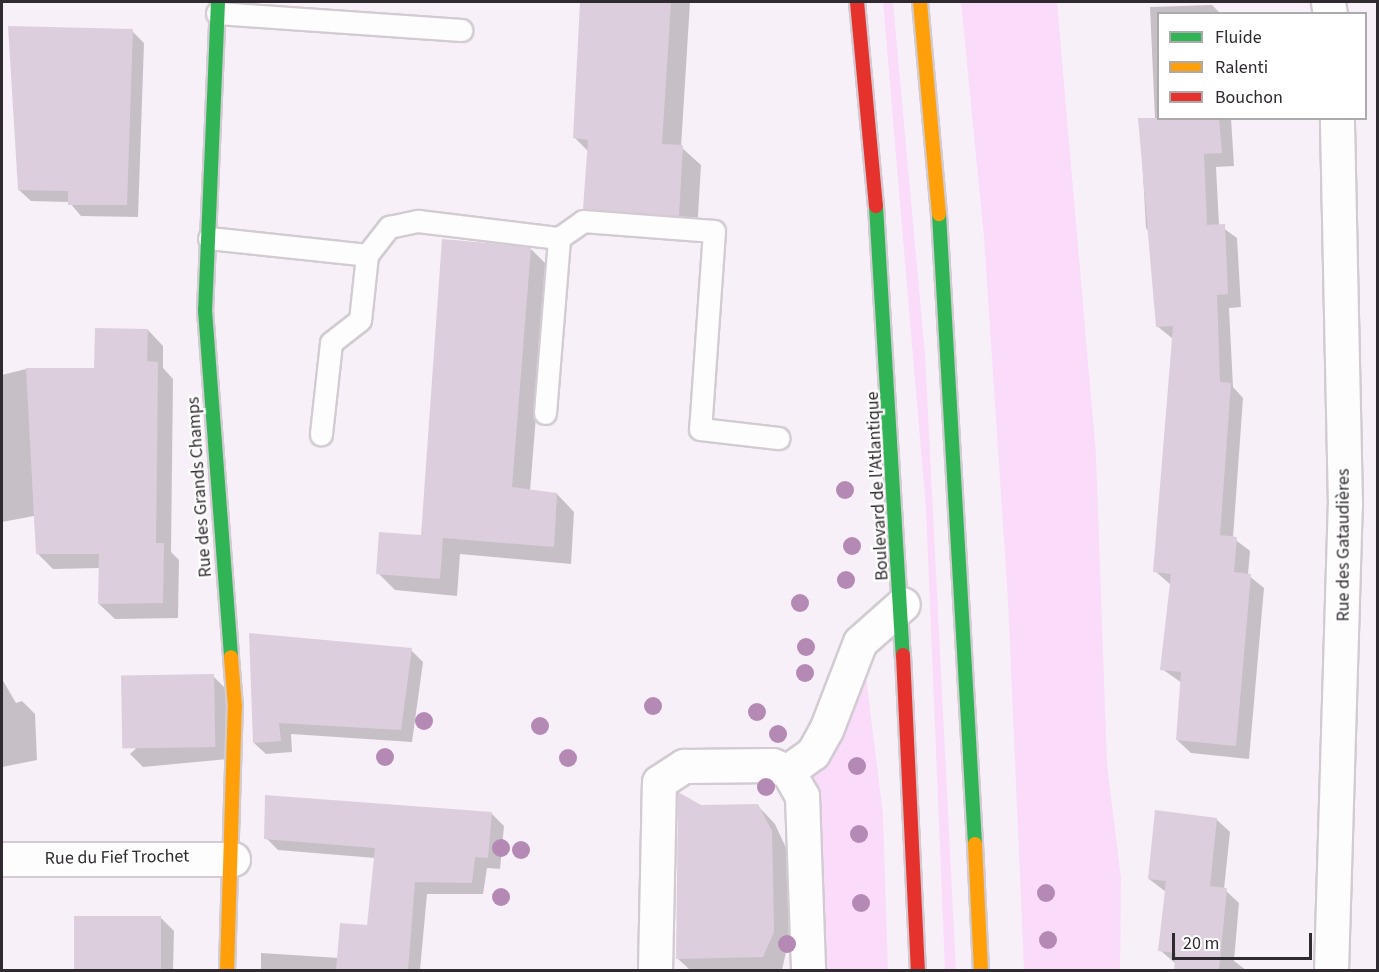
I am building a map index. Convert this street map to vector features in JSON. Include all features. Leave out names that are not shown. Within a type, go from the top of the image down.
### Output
[{"type":"main road","name":"Boulevard de l'Atlantique","points":[[857,2],[887,331],[903,604],[918,970]]},
{"type":"main road","points":[[920,2],[947,302],[981,970]]},
{"type":"main road","name":"Rue des Grands Champs","points":[[218,7],[205,310],[235,707],[233,859],[227,970]]},
{"type":"street","name":"Rue des Gataudières","points":[[1331,970],[1345,505],[1337,120]]},
{"type":"street","points":[[788,771],[813,753],[822,738],[860,642],[903,604]]},
{"type":"street","points":[[655,970],[659,782],[684,766],[772,765],[788,771],[804,810],[808,970]]},
{"type":"street","name":"Rue du Fief Trochet","points":[[2,859],[233,859]]},
{"type":"lane","points":[[218,7],[461,30]]},
{"type":"lane","points":[[321,435],[331,343],[360,320],[368,255],[389,227],[400,222],[559,238],[582,221],[714,231],[700,429],[778,438]]},
{"type":"lane","points":[[209,238],[368,255]]},
{"type":"lane","points":[[545,413],[559,238]]},
{"type":"shaded area","points":[[883,2],[893,2],[925,354],[956,970],[945,970],[926,510]]},
{"type":"shaded area","points":[[961,2],[1057,2],[1096,455],[1107,764],[1121,879],[1120,970],[1024,970],[1008,601],[984,238]]},
{"type":"shaded area","points":[[866,676],[883,815],[888,970],[820,970],[804,777],[852,686]]},
{"type":"building","points":[[580,2],[671,2],[662,144],[683,145],[679,216],[583,209],[588,140],[573,138]]},
{"type":"building","points":[[8,26],[133,29],[127,205],[68,205],[68,191],[18,190]]},
{"type":"building","points":[[1138,118],[1219,120],[1222,153],[1204,154],[1207,225],[1225,224],[1228,294],[1217,295],[1220,382],[1231,383],[1220,535],[1237,537],[1234,572],[1251,574],[1236,746],[1176,740],[1181,672],[1160,670],[1171,574],[1153,572],[1173,326],[1156,327]]},
{"type":"building","points":[[442,239],[531,247],[512,487],[557,493],[554,547],[443,538],[440,579],[376,574],[379,532],[421,535]]},
{"type":"building","points":[[95,328],[148,329],[147,361],[158,362],[156,543],[164,543],[163,603],[98,604],[99,554],[36,554],[26,368],[94,368]]},
{"type":"building","points":[[249,633],[412,648],[401,730],[279,723],[281,741],[253,743]]},
{"type":"building","points":[[214,674],[215,747],[122,749],[121,676]]},
{"type":"building","points":[[678,792],[701,805],[758,804],[772,831],[774,932],[763,957],[676,959]]},
{"type":"building","points":[[265,795],[492,812],[488,858],[475,857],[472,883],[415,882],[408,970],[336,970],[340,923],[367,925],[375,848],[264,839]]},
{"type":"building","points":[[1155,810],[1217,818],[1210,886],[1227,888],[1219,970],[1174,970],[1176,953],[1158,951],[1166,881],[1148,879]]},
{"type":"building","points":[[74,916],[161,916],[161,970],[74,970]]},
{"type":"traffic: fast","points":[[218,2],[205,310],[231,657]]},
{"type":"traffic: fast","points":[[876,206],[903,655]]},
{"type":"traffic: fast","points":[[939,214],[975,844]]},
{"type":"traffic: slow","points":[[920,2],[939,214]]},
{"type":"traffic: slow","points":[[227,970],[235,707],[231,657]]},
{"type":"traffic: slow","points":[[975,844],[981,970]]},
{"type":"traffic: jam","points":[[857,2],[876,206]]},
{"type":"traffic: jam","points":[[903,655],[918,970]]}]
